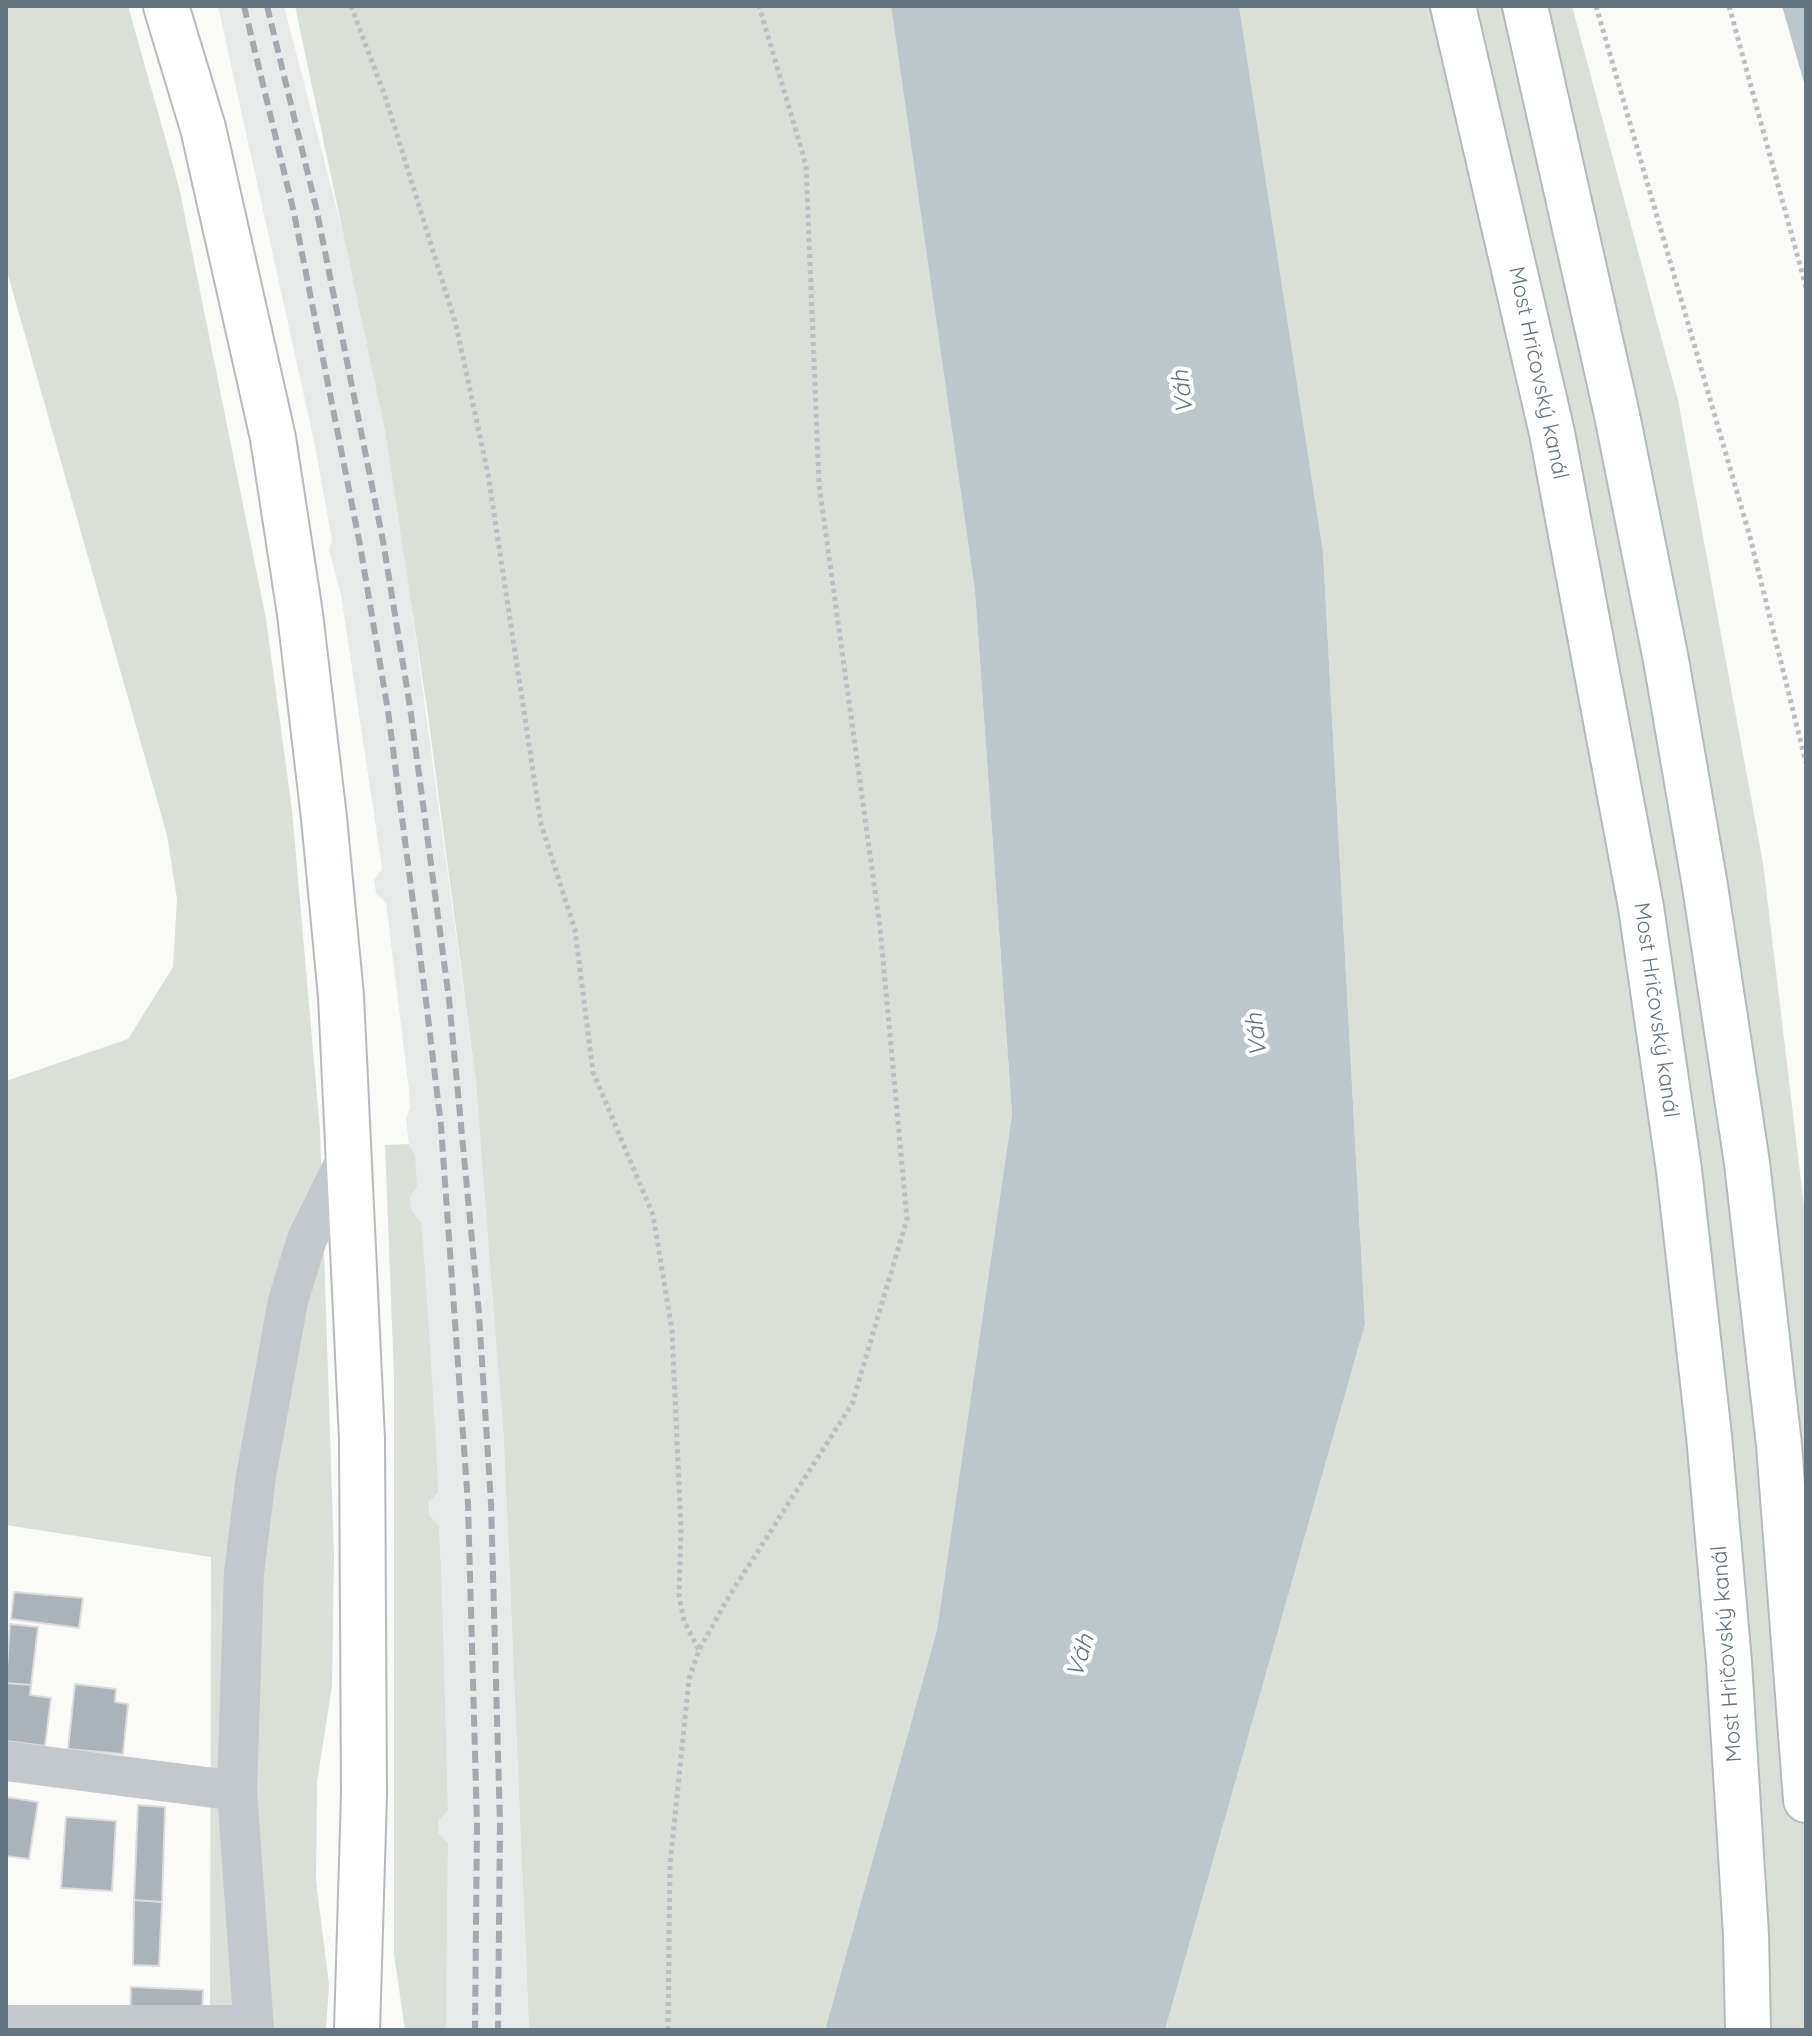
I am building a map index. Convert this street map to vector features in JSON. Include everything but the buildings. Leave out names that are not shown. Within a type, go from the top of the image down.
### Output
[{"type":"main road","points":[[166,6],[203,128],[273,438],[300,614],[341,996],[362,1454],[364,1794],[357,2030]]},
{"type":"main road","name":"Most Hričovský kanál","points":[[1453,6],[1552,433],[1641,907],[1679,1170],[1709,1436],[1729,1662],[1746,1935],[1748,2030]]},
{"type":"main road","points":[[1525,6],[1620,430],[1705,886],[1747,1163],[1779,1445],[1806,1800]]},
{"type":"street","points":[[6,2025],[254,2027],[237,1791],[244,1573],[275,1366],[288,1301],[307,1239],[350,1152]]},
{"type":"street","points":[[6,1761],[237,1791]]},
{"type":"path","points":[[351,6],[389,110],[456,325],[488,474],[541,824],[575,930],[593,1072],[653,1215],[672,1330],[681,1529],[679,1596],[684,1621],[699,1650]]},
{"type":"path","points":[[668,2030],[670,1865],[683,1713],[699,1650],[852,1404],[907,1219],[880,927],[819,484],[806,165],[759,6]]},
{"type":"path","points":[[1596,6],[1750,537],[1806,763]]},
{"type":"path","points":[[1729,6],[1806,287]]},
{"type":"shaded area","points":[[6,6],[128,6],[179,187],[266,619],[292,810],[320,1130],[334,1555],[332,1686],[317,1782],[316,1881],[329,1984],[326,2030],[210,2030],[211,1557],[6,1525],[6,1081],[128,1039],[173,967],[177,899],[167,835],[6,268]]},
{"type":"shaded area","points":[[218,6],[284,6],[344,237],[385,431],[476,1082],[504,1442],[529,2030],[446,2030],[448,1845],[438,1832],[438,1821],[448,1811],[442,1585],[439,1526],[429,1515],[435,1422],[421,1222],[412,1211],[410,1197],[415,1155],[409,1144],[406,1119],[410,1108],[409,1089],[386,903],[376,893],[374,880],[382,869],[341,595],[329,550],[332,540],[314,441]]},
{"type":"shaded area","points":[[295,6],[891,6],[975,591],[1012,1114],[937,1630],[825,2030],[529,2030],[504,1442],[476,1082],[428,715],[385,431]]},
{"type":"shaded area","points":[[1239,6],[1572,6],[1678,400],[1763,863],[1806,1223],[1806,2030],[1165,2030],[1365,1324],[1323,552]]},
{"type":"shaded area","points":[[409,1144],[415,1155],[417,1187],[410,1197],[412,1211],[421,1222],[435,1422],[438,1492],[429,1502],[429,1515],[439,1526],[442,1585],[448,1811],[438,1821],[438,1832],[448,1844],[446,2030],[405,2030],[394,1954],[394,1376],[385,1145]]},
{"type":"water","name":"Váh","points":[[891,6],[1239,6],[1323,552],[1365,1324],[1165,2030],[825,2030],[937,1630],[1012,1114],[975,591]]},
{"type":"water","points":[[1782,6],[1806,6],[1806,91],[1805,86]]},
{"type":"railway","points":[[244,6],[294,213],[360,545],[388,711],[441,1126],[468,1504],[477,1824],[475,2030]]},
{"type":"railway","points":[[267,6],[316,207],[383,541],[410,707],[449,999],[479,1314],[491,1503],[500,1824],[498,2030]]}]
